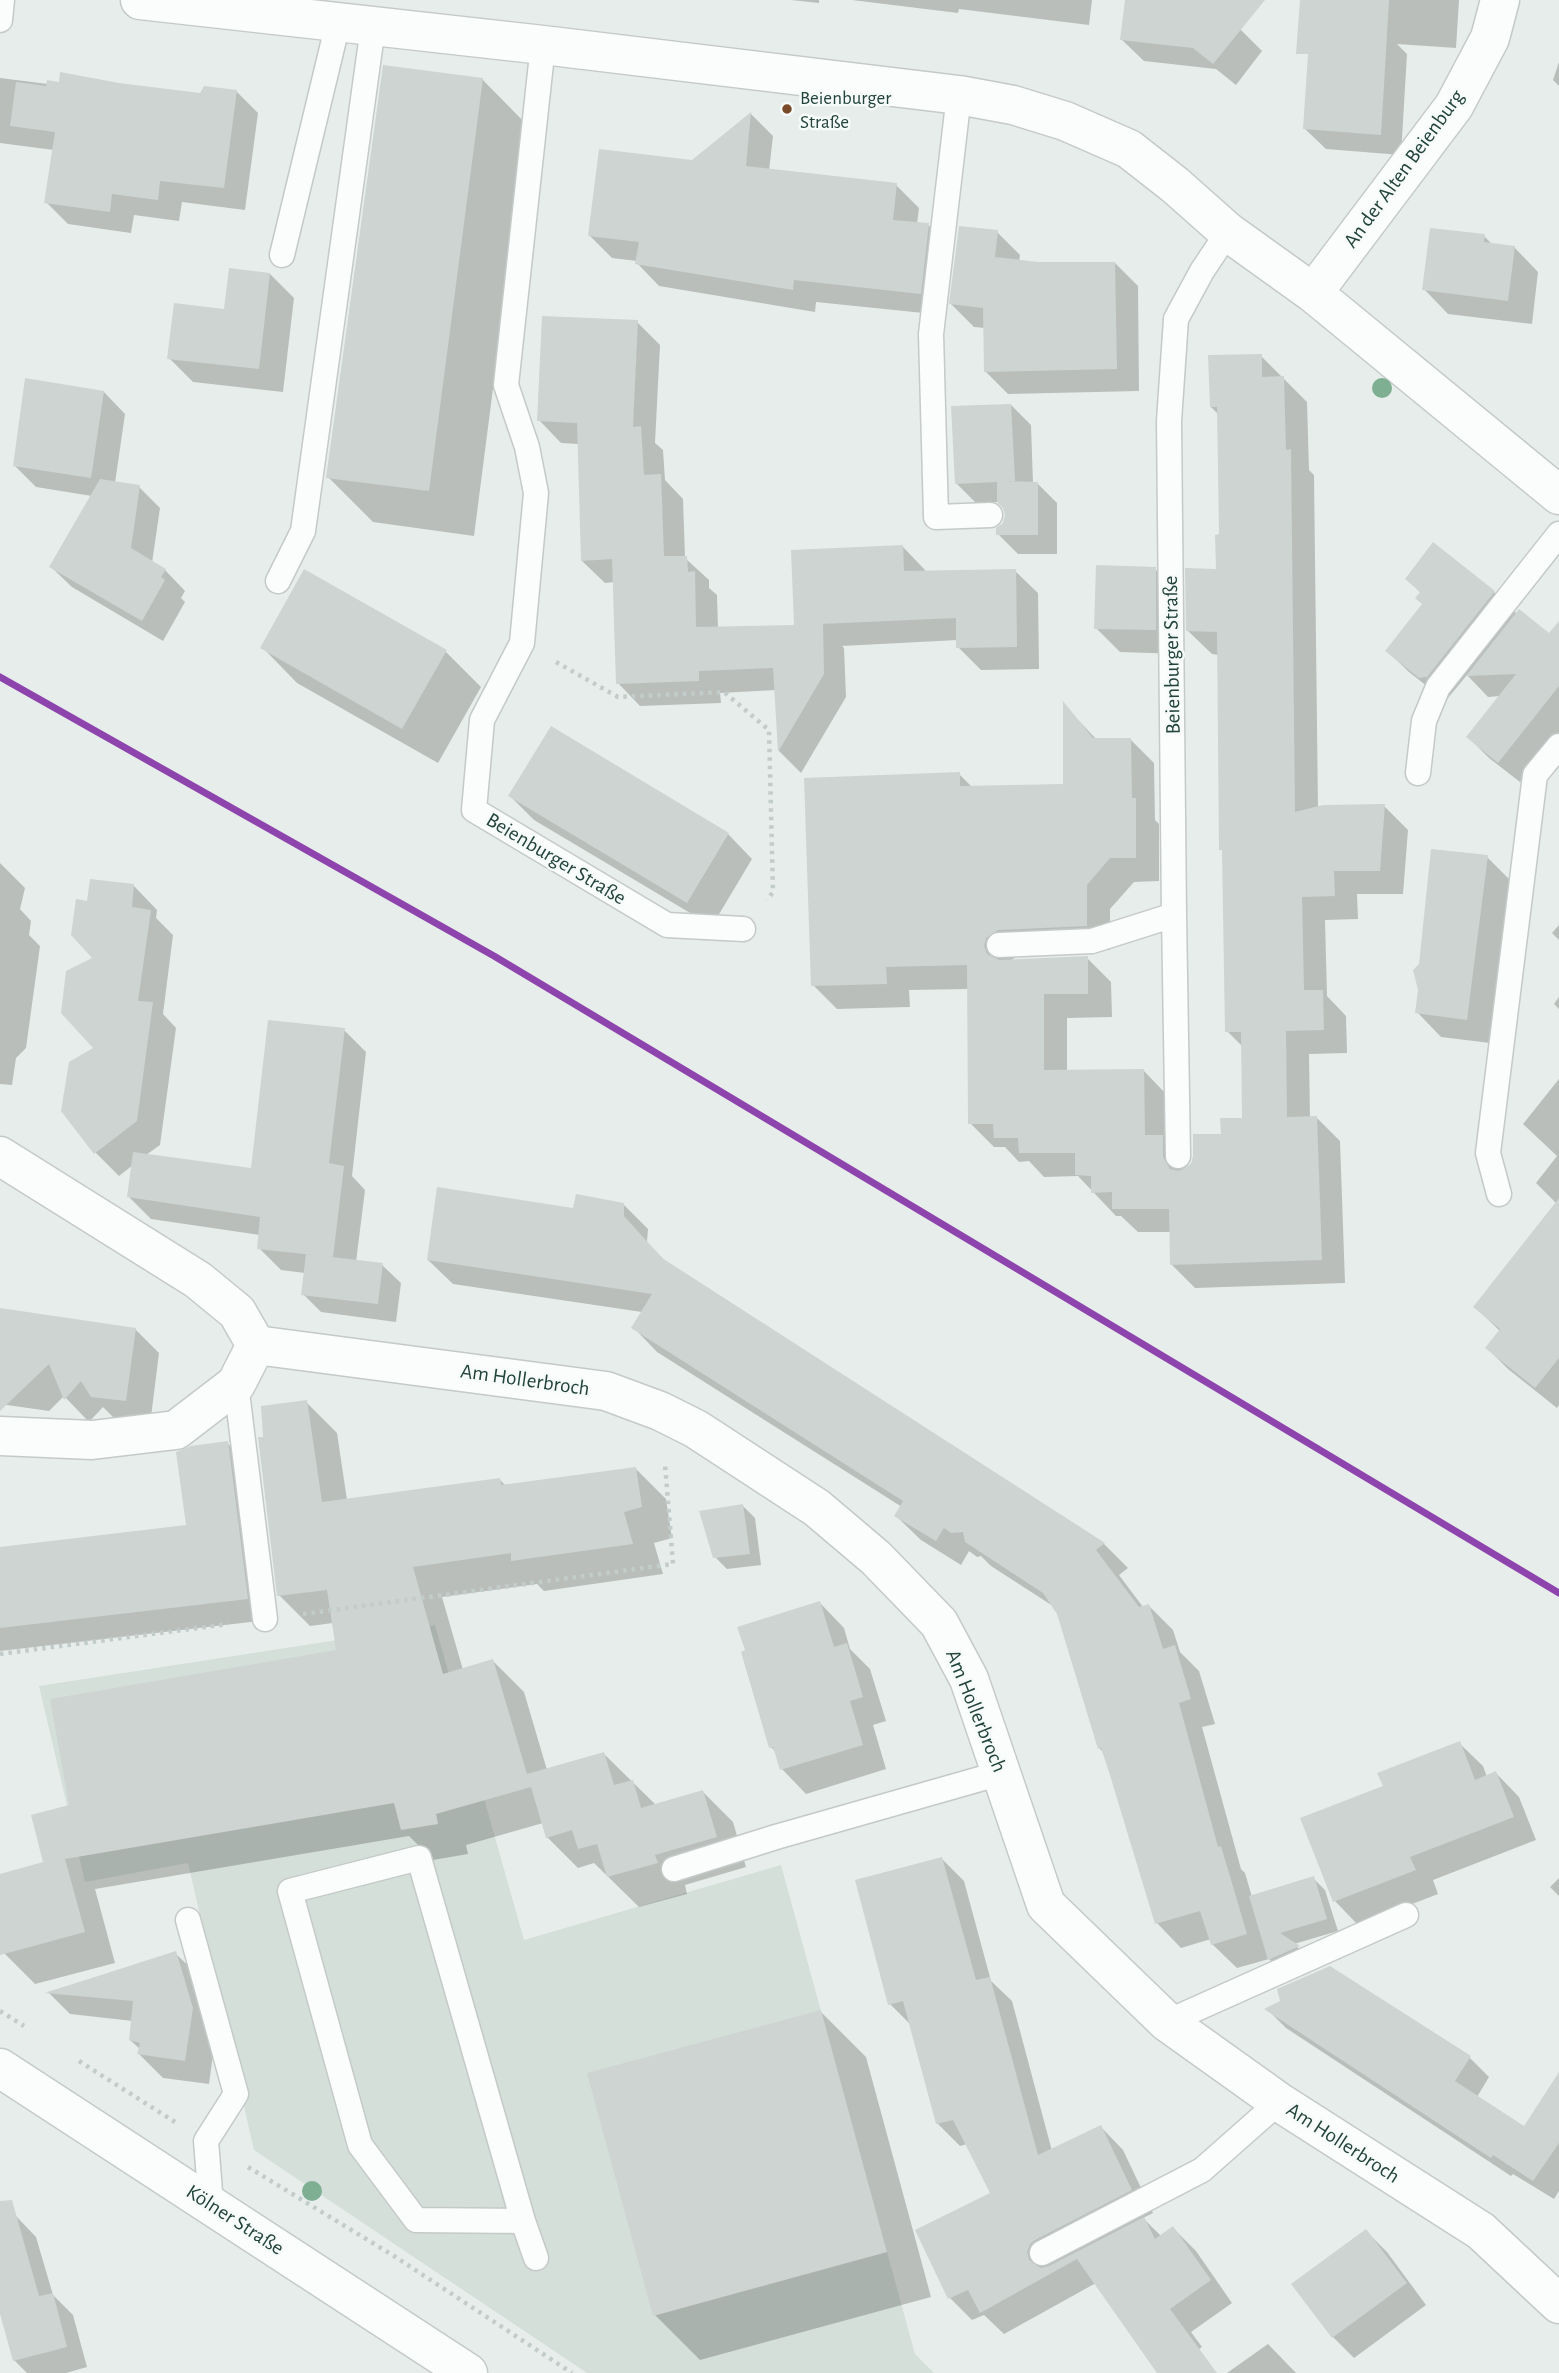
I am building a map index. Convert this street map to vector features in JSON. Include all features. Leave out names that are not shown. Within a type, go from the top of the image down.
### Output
[{"type":"street","points":[[141,0],[350,17],[543,45],[959,95],[1013,105],[1065,121],[1129,149],[1228,232],[1313,293],[1559,495]]},
{"type":"street","name":"An der Alten Beienburg","points":[[1313,293],[1454,106],[1490,38],[1500,0]]},
{"type":"street","points":[[0,1156],[198,1280],[237,1312],[256,1345],[236,1384],[176,1430],[92,1440],[0,1436]]},
{"type":"street","name":"Am Hollerbroch","points":[[256,1345],[606,1391],[660,1410],[696,1429],[817,1508],[876,1558],[939,1623],[969,1679],[1046,1905],[1167,2022],[1279,2102],[1481,2231],[1559,2304]]},
{"type":"street","name":"Kölner Straße","points":[[0,2068],[468,2373]]},
{"type":"lane","points":[[0,20],[2,0]]},
{"type":"lane","points":[[282,255],[350,17]]},
{"type":"lane","points":[[278,581],[303,531],[350,17]]},
{"type":"lane","name":"Beienburger Straße","points":[[543,45],[506,385],[527,447],[536,494],[522,643],[482,720],[474,810],[667,925],[743,929]]},
{"type":"lane","points":[[959,95],[931,334],[936,517],[990,515]]},
{"type":"lane","name":"Beienburger Straße","points":[[1178,1156],[1169,421],[1176,319],[1202,271],[1228,232]]},
{"type":"lane","points":[[1418,773],[1424,721],[1438,687],[1559,534]]},
{"type":"lane","points":[[1499,1194],[1488,1153],[1535,775],[1559,746]]},
{"type":"lane","points":[[999,945],[1092,941],[1174,915]]},
{"type":"lane","points":[[236,1384],[265,1619]]},
{"type":"lane","points":[[674,1870],[776,1837],[1001,1773]]},
{"type":"lane","points":[[523,2221],[416,2220],[360,2145],[290,1891],[419,1858],[536,2258]]},
{"type":"lane","points":[[1167,2022],[1406,1915]]},
{"type":"lane","points":[[188,1920],[236,2094],[206,2141],[211,2204]]},
{"type":"lane","points":[[1042,2253],[1202,2170],[1279,2102]]},
{"type":"path","points":[[522,643],[618,697],[724,692],[769,730],[773,892],[743,929]]},
{"type":"path","points":[[0,1654],[673,1564],[660,1410]]},
{"type":"path","points":[[0,2011],[34,2032]]},
{"type":"path","points":[[69,2054],[394,2256],[572,2373]]},
{"type":"shaded area","points":[[435,1625],[524,1940],[781,1865],[915,2354],[934,2373],[587,2373],[254,2150],[188,1863],[85,1882],[39,1686]]},
{"type":"building","points":[[1125,0],[1265,0],[1213,64],[1193,48],[1120,40]]},
{"type":"building","points":[[1300,0],[1389,0],[1381,135],[1303,129],[1308,54],[1296,54]]},
{"type":"building","points":[[383,65],[483,78],[429,491],[326,478]]},
{"type":"building","points":[[60,72],[119,83],[200,93],[204,86],[237,90],[224,188],[160,181],[158,200],[112,194],[110,212],[44,203],[55,132],[10,126],[16,82],[46,86],[47,80],[59,82]]},
{"type":"building","points":[[751,112],[746,166],[897,183],[893,220],[929,223],[921,294],[794,280],[793,290],[635,264],[639,242],[588,236],[599,149],[692,160]]},
{"type":"building","points":[[959,226],[998,230],[995,257],[1038,262],[1115,262],[1117,369],[984,372],[983,308],[949,304]]},
{"type":"building","points":[[1430,228],[1485,234],[1484,242],[1515,246],[1508,301],[1422,290]]},
{"type":"building","points":[[229,268],[270,273],[259,369],[167,359],[174,303],[224,309]]},
{"type":"building","points":[[542,316],[638,320],[633,427],[641,426],[644,475],[661,474],[664,556],[687,556],[688,572],[695,571],[696,627],[794,625],[791,550],[903,545],[904,571],[1016,569],[1017,647],[956,648],[956,618],[820,624],[823,624],[824,674],[778,752],[773,668],[699,671],[699,681],[616,684],[612,559],[581,561],[577,423],[537,421]]},
{"type":"building","points":[[1262,354],[1262,377],[1284,376],[1286,450],[1291,449],[1295,812],[1323,805],[1385,804],[1380,871],[1334,871],[1335,896],[1302,897],[1304,990],[1323,990],[1324,1030],[1286,1031],[1287,1117],[1317,1116],[1322,1260],[1170,1265],[1169,1209],[1112,1209],[1112,1192],[1091,1193],[1091,1176],[1075,1175],[1075,1153],[1019,1153],[1018,1138],[994,1138],[993,1124],[968,1124],[967,965],[886,967],[887,984],[811,986],[804,778],[960,772],[960,786],[1063,784],[1063,701],[1093,738],[1131,738],[1132,798],[1136,798],[1136,858],[1110,858],[1087,885],[1087,926],[998,930],[986,938],[984,946],[987,954],[999,960],[1088,956],[1088,994],[1044,994],[1044,1070],[1144,1069],[1145,1135],[1163,1135],[1163,1157],[1170,1169],[1179,1171],[1191,1164],[1193,1134],[1221,1134],[1220,1118],[1242,1118],[1241,1032],[1225,1032],[1222,850],[1219,850],[1217,632],[1186,631],[1185,568],[1216,569],[1215,535],[1219,534],[1217,407],[1210,407],[1208,355]]},
{"type":"building","points":[[25,378],[104,391],[91,478],[13,466]]},
{"type":"building","points":[[1011,404],[1015,481],[1004,481],[1038,482],[1038,535],[996,535],[996,528],[1003,523],[1005,515],[997,502],[997,482],[955,484],[951,406]]},
{"type":"building","points":[[100,479],[140,485],[131,548],[166,569],[161,577],[165,580],[142,621],[49,567]]},
{"type":"building","points":[[1433,542],[1495,591],[1427,677],[1419,678],[1385,651],[1422,604],[1415,598],[1420,592],[1405,579]]},
{"type":"building","points":[[1096,565],[1156,567],[1156,630],[1094,629]]},
{"type":"building","points":[[304,569],[447,650],[402,729],[260,648]]},
{"type":"building","points":[[1519,609],[1549,633],[1559,621],[1559,686],[1498,763],[1466,737],[1516,674],[1466,676]]},
{"type":"building","points":[[551,726],[729,833],[687,903],[508,796]]},
{"type":"building","points":[[1431,849],[1488,855],[1467,1020],[1415,1013],[1418,990],[1413,970],[1419,964]]},
{"type":"building","points":[[90,879],[134,884],[132,907],[151,910],[138,1001],[153,1002],[137,1121],[94,1154],[61,1111],[69,1062],[93,1048],[61,1013],[66,971],[92,958],[71,935],[76,899],[87,901]]},
{"type":"building","points":[[268,1020],[345,1028],[329,1163],[344,1166],[333,1257],[257,1249],[260,1217],[127,1197],[133,1152],[251,1168]]},
{"type":"building","points":[[437,1187],[573,1208],[576,1194],[624,1203],[624,1216],[662,1258],[1105,1543],[1096,1550],[1139,1607],[1149,1604],[1163,1649],[1175,1645],[1191,1699],[1179,1703],[1218,1847],[1221,1846],[1247,1934],[1211,1945],[1200,1911],[1155,1924],[1057,1614],[1043,1593],[965,1542],[963,1532],[951,1533],[944,1528],[936,1541],[894,1516],[903,1501],[631,1328],[652,1294],[427,1260]]},
{"type":"building","points":[[1559,1198],[1559,1358],[1535,1388],[1485,1348],[1500,1329],[1473,1307]]},
{"type":"building","points":[[306,1254],[383,1263],[378,1304],[301,1295]]},
{"type":"building","points":[[0,1308],[136,1328],[126,1401],[91,1397],[81,1381],[64,1400],[49,1364],[0,1411]]},
{"type":"building","points":[[307,1400],[322,1502],[500,1478],[501,1485],[636,1467],[642,1507],[624,1512],[633,1544],[511,1561],[511,1553],[413,1567],[443,1674],[493,1659],[527,1774],[604,1752],[614,1785],[633,1780],[641,1808],[703,1790],[717,1837],[655,1855],[658,1863],[607,1877],[597,1844],[578,1849],[572,1830],[546,1838],[531,1787],[436,1814],[438,1824],[401,1830],[394,1803],[65,1859],[85,1932],[0,1955],[0,1874],[43,1862],[31,1815],[69,1805],[50,1699],[336,1650],[327,1590],[277,1596],[258,1437],[263,1437],[261,1406]]},
{"type":"building","points":[[228,1441],[248,1599],[0,1628],[0,1547],[186,1525],[176,1452],[191,1446]]},
{"type":"building","points":[[743,1504],[750,1554],[713,1558],[699,1511]]},
{"type":"building","points":[[820,1601],[834,1647],[847,1643],[863,1697],[850,1701],[863,1745],[780,1770],[773,1747],[769,1748],[741,1652],[745,1650],[737,1627]]},
{"type":"building","points":[[1460,1741],[1475,1780],[1496,1771],[1514,1817],[1410,1857],[1416,1870],[1333,1902],[1300,1818],[1383,1786],[1377,1773]]},
{"type":"building","points":[[942,1857],[976,1980],[990,1977],[1038,2155],[1101,2125],[1132,2190],[1035,2240],[1027,2252],[1029,2260],[1041,2268],[1049,2266],[1144,2217],[1155,2239],[1173,2226],[1211,2280],[1170,2309],[1217,2373],[1157,2373],[1077,2259],[980,2313],[968,2290],[948,2299],[915,2230],[990,2193],[953,2120],[936,2124],[903,2001],[888,2005],[855,1880]]},
{"type":"building","points":[[1314,1876],[1327,1919],[1280,1933],[1300,1946],[1268,1960],[1249,1896]]},
{"type":"building","points":[[176,1951],[193,2008],[185,2061],[137,2054],[140,2043],[129,2040],[133,2001],[45,1993]]},
{"type":"building","points":[[1330,1966],[1471,2056],[1455,2081],[1524,2126],[1559,2072],[1559,2143],[1533,2181],[1493,2155],[1491,2158],[1264,2009],[1280,2001],[1277,1989]]},
{"type":"building","points":[[821,2010],[887,2252],[653,2316],[587,2073]]},
{"type":"building","points":[[12,2200],[39,2296],[53,2293],[67,2347],[13,2361],[0,2314],[0,2201]]},
{"type":"building","points":[[1366,2229],[1407,2283],[1332,2338],[1291,2284]]},
{"type":"transit line","points":[[0,677],[494,956],[1559,1593]]},
{"type":"place","name":"Beienburger Straße","points":[[787,109]]}]
